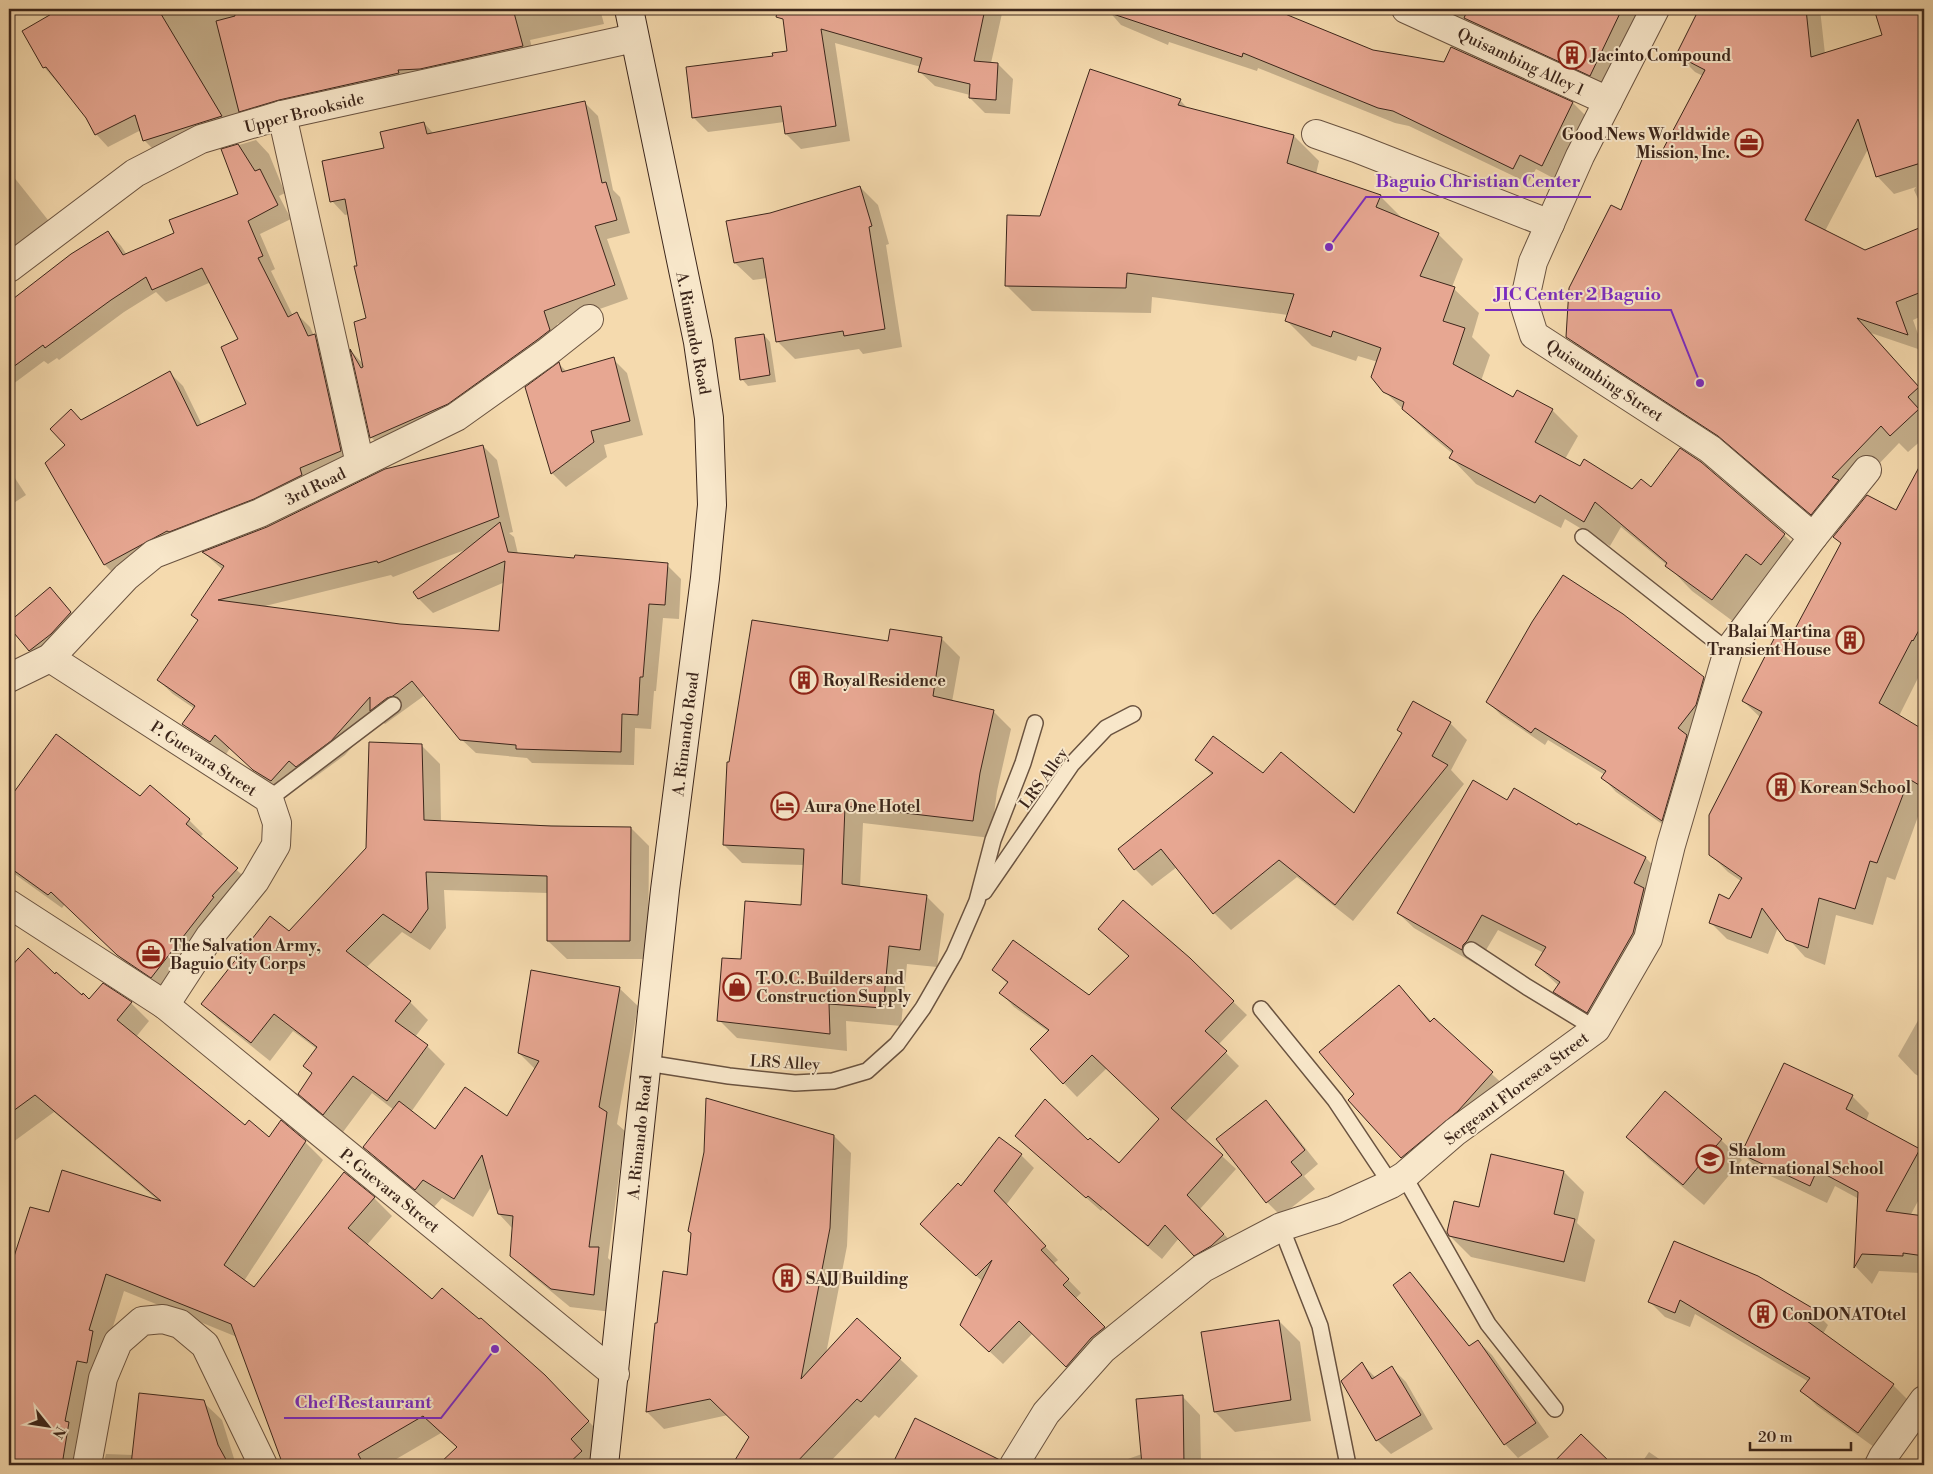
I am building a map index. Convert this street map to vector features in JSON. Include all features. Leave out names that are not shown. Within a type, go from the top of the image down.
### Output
[{"type":"street","name":"A. Rimando Road","points":[[604,1465],[665,890],[705,578],[712,505],[709,418],[698,342],[629,9]]},
{"type":"street","name":"Quisambing Alley 1","points":[[1406,9],[1608,101]]},
{"type":"street","name":"Quisumbing Street","points":[[1655,9],[1580,156],[1533,262],[1524,303],[1534,335],[1710,449],[1813,537]]},
{"type":"street","name":"Upper Brookside","points":[[9,268],[135,173],[201,139],[282,115],[634,38]]},
{"type":"street","points":[[282,115],[360,464]]},
{"type":"street","points":[[1316,134],[1550,224]]},
{"type":"street","name":"3rd Road","points":[[50,658],[126,577],[154,554],[260,513],[456,417],[546,354],[589,319]]},
{"type":"street","name":"Sergeant Floresca Street","points":[[1014,1465],[1046,1413],[1103,1349],[1203,1268],[1281,1228],[1334,1210],[1398,1180],[1455,1132],[1596,1029],[1648,939],[1671,846],[1728,651],[1813,537],[1867,470]]},
{"type":"street","points":[[9,678],[50,658]]},
{"type":"street","name":"P. Guevara Street","points":[[50,658],[269,799],[277,823],[276,845],[255,881],[210,936],[165,1005]]},
{"type":"street","name":"P. Guevara Street","points":[[9,904],[165,1005],[615,1374]]},
{"type":"street","points":[[87,1465],[103,1378],[118,1342],[142,1321],[163,1319],[180,1324],[205,1345],[263,1465]]},
{"type":"street","points":[[1879,1465],[1924,1400]]},
{"type":"lane","points":[[1583,537],[1728,651]]},
{"type":"lane","points":[[269,799],[393,705]]},
{"type":"lane","name":"LRS Alley","points":[[977,901],[1072,764],[1106,728],[1133,714]]},
{"type":"lane","name":"LRS Alley","points":[[647,1063],[729,1076],[795,1083],[833,1081],[867,1071],[896,1044],[923,1008],[954,954],[977,901],[993,840],[1023,763],[1035,723]]},
{"type":"lane","points":[[1471,950],[1596,1029]]},
{"type":"lane","points":[[1261,1009],[1398,1180],[1488,1324],[1556,1409]]},
{"type":"lane","points":[[1281,1228],[1320,1326],[1348,1465]]},
{"type":"building","points":[[60,9],[158,9],[222,116],[143,141],[135,115],[95,135],[86,118],[46,67],[43,68],[22,31]]},
{"type":"building","points":[[234,9],[513,9],[523,46],[420,69],[398,70],[399,73],[279,100],[239,112],[216,21],[235,16]]},
{"type":"building","points":[[778,9],[985,9],[974,61],[998,63],[996,100],[969,98],[970,84],[918,72],[922,58],[821,29],[836,126],[785,134],[781,106],[692,118],[686,67],[773,56],[772,53],[787,51],[783,19],[776,17]]},
{"type":"building","points":[[1113,9],[1273,9],[1373,50],[1444,62],[1451,47],[1573,102],[1542,166],[1520,155],[1513,169],[1393,111],[1378,108],[1243,53],[1242,57],[1113,14]]},
{"type":"building","name":"Jacinto Compound","points":[[1468,9],[1622,9],[1590,76],[1464,18]]},
{"type":"building","points":[[1699,9],[1806,9],[1811,57],[1882,35],[1874,9],[1924,9],[1924,162],[1876,177],[1858,119],[1805,220],[1865,250],[1924,226],[1924,291],[1896,302],[1908,335],[1857,318],[1919,387],[1908,397],[1919,409],[1890,436],[1881,426],[1832,477],[1839,480],[1811,515],[1718,436],[1566,337],[1569,288],[1611,205],[1621,210],[1646,150],[1660,155],[1705,70],[1676,55]]},
{"type":"building","points":[[1090,69],[1181,99],[1178,105],[1294,135],[1287,163],[1381,195],[1376,207],[1439,233],[1420,276],[1455,287],[1443,321],[1465,328],[1453,364],[1513,397],[1517,390],[1553,409],[1535,442],[1580,466],[1584,459],[1632,489],[1641,479],[1651,487],[1680,448],[1701,462],[1785,534],[1761,565],[1746,554],[1712,600],[1665,566],[1667,563],[1595,502],[1584,522],[1540,495],[1535,503],[1449,458],[1453,451],[1402,409],[1404,402],[1383,392],[1371,377],[1381,348],[1333,331],[1331,337],[1285,321],[1294,294],[1127,273],[1126,288],[1005,286],[1007,215],[1040,216]]},
{"type":"building","points":[[585,101],[602,183],[606,182],[617,220],[595,226],[615,285],[544,311],[550,330],[537,340],[448,404],[370,438],[350,349],[361,368],[363,367],[354,322],[366,318],[354,266],[357,266],[345,199],[330,202],[322,161],[384,148],[380,132],[424,122],[427,134]]},
{"type":"building","points":[[238,144],[255,171],[260,169],[278,205],[248,221],[263,256],[258,258],[288,317],[297,312],[308,336],[315,334],[341,451],[300,468],[302,475],[254,499],[169,532],[167,531],[104,565],[45,463],[65,445],[50,429],[71,409],[81,420],[170,371],[197,426],[246,404],[221,347],[238,339],[202,268],[152,290],[146,277],[45,348],[43,345],[9,370],[9,302],[71,254],[108,231],[123,255],[174,233],[169,220],[238,194],[221,149]]},
{"type":"building","points":[[860,186],[872,226],[869,227],[885,329],[844,336],[843,331],[776,342],[763,258],[734,263],[726,221],[770,213]]},
{"type":"building","points":[[764,334],[770,375],[740,380],[735,338]]},
{"type":"building","points":[[614,357],[630,421],[591,431],[594,442],[551,474],[525,387],[559,362],[562,372]]},
{"type":"building","points":[[483,445],[499,517],[378,563],[377,561],[218,600],[400,624],[499,631],[505,561],[418,599],[413,592],[500,522],[508,552],[574,558],[575,555],[668,563],[665,605],[649,604],[643,677],[640,677],[638,715],[622,714],[621,752],[516,749],[516,745],[460,740],[412,681],[370,711],[370,697],[331,741],[296,767],[289,761],[271,781],[253,770],[215,735],[210,742],[182,724],[195,706],[157,680],[198,620],[191,615],[224,566],[202,552],[267,527],[385,469]]},
{"type":"building","points":[[1924,458],[1924,621],[1879,703],[1924,730],[1924,788],[1909,779],[1877,863],[1870,861],[1855,909],[1819,898],[1808,948],[1786,940],[1762,908],[1751,938],[1709,923],[1719,894],[1729,899],[1742,878],[1709,855],[1709,815],[1762,712],[1742,701],[1776,635],[1788,642],[1841,543],[1833,537],[1867,495],[1896,510]]},
{"type":"building","points":[[1563,575],[1623,614],[1704,677],[1696,705],[1678,728],[1687,735],[1662,821],[1601,778],[1606,771],[1535,728],[1531,733],[1486,702],[1532,622]]},
{"type":"building","points":[[50,587],[71,612],[51,634],[29,651],[9,627],[9,622]]},
{"type":"building","points":[[752,620],[888,641],[890,629],[942,637],[933,696],[994,710],[980,773],[973,821],[845,806],[842,884],[927,895],[920,950],[889,946],[883,1008],[829,1004],[830,1034],[717,1021],[722,958],[741,959],[745,901],[801,905],[804,849],[723,845],[727,762],[729,762]]},
{"type":"building","points":[[1413,701],[1451,722],[1432,756],[1448,765],[1335,905],[1279,860],[1213,914],[1161,849],[1134,870],[1118,849],[1213,773],[1195,760],[1213,736],[1263,773],[1281,752],[1354,813],[1402,733],[1397,730]]},
{"type":"building","points":[[56,734],[140,796],[150,785],[190,819],[186,824],[238,868],[212,896],[214,897],[151,978],[117,955],[51,892],[48,895],[9,867],[9,799]]},
{"type":"building","points":[[369,742],[422,744],[424,820],[551,826],[631,827],[630,941],[547,941],[547,876],[426,872],[428,909],[411,933],[383,914],[346,951],[411,1001],[395,1021],[428,1045],[387,1101],[353,1076],[323,1115],[298,1094],[312,1073],[303,1066],[317,1047],[274,1014],[251,1043],[201,1004],[270,916],[289,931],[366,848]]},
{"type":"building","points":[[1473,780],[1507,800],[1514,788],[1577,825],[1578,823],[1646,857],[1634,883],[1644,888],[1633,933],[1587,1013],[1553,992],[1560,982],[1535,965],[1546,947],[1482,915],[1463,945],[1462,950],[1397,913]]},
{"type":"building","points":[[1123,900],[1190,958],[1234,1001],[1205,1031],[1227,1051],[1171,1108],[1223,1155],[1187,1195],[1224,1234],[1211,1246],[1194,1256],[1165,1225],[1148,1246],[1088,1196],[1086,1198],[1015,1136],[1045,1099],[1088,1140],[1090,1138],[1119,1163],[1159,1119],[1092,1055],[1063,1084],[1030,1049],[1049,1030],[999,993],[1008,982],[992,970],[1013,940],[1089,995],[1129,956],[1098,929]]},
{"type":"building","points":[[28,948],[55,974],[56,972],[89,999],[103,983],[132,1002],[117,1020],[245,1125],[249,1120],[269,1137],[281,1120],[306,1141],[224,1265],[254,1287],[344,1172],[375,1197],[348,1228],[432,1299],[442,1288],[479,1319],[481,1318],[545,1375],[589,1421],[571,1439],[582,1451],[567,1465],[438,1465],[457,1447],[423,1416],[358,1454],[364,1465],[283,1465],[231,1324],[106,1274],[89,1330],[93,1331],[87,1363],[77,1361],[65,1421],[69,1422],[62,1465],[9,1465],[9,1336],[14,1310],[9,1309],[9,1272],[30,1207],[49,1212],[62,1170],[161,1201],[35,1095],[9,1114],[9,969]]},
{"type":"building","points":[[531,970],[620,987],[599,1107],[607,1112],[589,1247],[599,1247],[594,1295],[551,1289],[510,1256],[513,1216],[498,1214],[482,1155],[454,1199],[423,1180],[415,1190],[363,1147],[399,1101],[435,1129],[465,1087],[507,1116],[539,1061],[518,1053]]},
{"type":"building","points":[[1399,985],[1430,1022],[1434,1018],[1493,1072],[1458,1111],[1401,1158],[1348,1100],[1354,1094],[1319,1052]]},
{"type":"building","points":[[1784,1063],[1853,1095],[1846,1109],[1920,1149],[1886,1211],[1924,1216],[1924,1256],[1903,1253],[1903,1256],[1862,1254],[1854,1268],[1858,1192],[1817,1170],[1810,1186],[1741,1154]]},
{"type":"building","points":[[1665,1091],[1722,1139],[1683,1185],[1626,1137]]},
{"type":"building","points":[[706,1098],[834,1135],[830,1228],[801,1379],[857,1318],[901,1358],[861,1402],[857,1399],[794,1465],[732,1465],[749,1437],[710,1399],[646,1412],[655,1323],[657,1323],[663,1271],[687,1275],[691,1233],[688,1231],[704,1152]]},
{"type":"building","points":[[1266,1100],[1305,1150],[1291,1162],[1302,1175],[1266,1203],[1216,1139]]},
{"type":"building","points":[[999,1137],[1022,1154],[994,1191],[1046,1246],[1041,1250],[1069,1279],[1063,1285],[1105,1327],[1091,1338],[1066,1367],[1019,1321],[989,1352],[960,1325],[992,1260],[976,1276],[920,1224],[958,1183],[961,1186]]},
{"type":"building","points":[[1491,1154],[1564,1171],[1554,1214],[1575,1219],[1564,1262],[1449,1236],[1447,1232],[1454,1201],[1479,1207]]},
{"type":"building","points":[[1674,1241],[1758,1276],[1814,1309],[1807,1321],[1894,1384],[1858,1433],[1800,1391],[1810,1378],[1680,1300],[1675,1313],[1648,1302]]},
{"type":"building","points":[[1410,1272],[1469,1346],[1478,1340],[1536,1423],[1504,1445],[1393,1285]]},
{"type":"building","points":[[1279,1320],[1291,1400],[1214,1412],[1201,1332]]},
{"type":"building","points":[[1362,1362],[1372,1379],[1392,1366],[1421,1415],[1376,1441],[1341,1381]]},
{"type":"building","points":[[139,1393],[204,1400],[218,1445],[229,1465],[131,1465]]},
{"type":"building","points":[[1183,1395],[1184,1465],[1142,1465],[1136,1399]]},
{"type":"building","points":[[915,1418],[1000,1460],[998,1465],[892,1465]]},
{"type":"building","points":[[1581,1434],[1613,1465],[1551,1465]]},
{"type":"place","name":"Jacinto Compound","points":[[1572,55]]},
{"type":"place","name":"Good News Worldwide Mission, Inc.","points":[[1749,143]]},
{"type":"place","name":"Baguio Christian Center","points":[[1329,247]]},
{"type":"place","name":"JIC Center 2 Baguio","points":[[1700,383]]},
{"type":"place","name":"Balai Martina Transient House","points":[[1850,640]]},
{"type":"place","name":"Royal Residence","points":[[804,680]]},
{"type":"place","name":"Korean School","points":[[1781,787]]},
{"type":"place","name":"Aura One Hotel","points":[[785,806]]},
{"type":"place","name":"The Salvation Army, Baguio City Corps","points":[[151,954]]},
{"type":"place","name":"T.O.C. Builders and Construction Supply","points":[[737,987]]},
{"type":"place","name":"Shalom International School","points":[[1710,1159]]},
{"type":"place","name":"SAJJ Building","points":[[787,1278]]},
{"type":"place","name":"ConDONATOtel","points":[[1763,1314]]},
{"type":"place","name":"Chef Restaurant","points":[[495,1349]]}]
